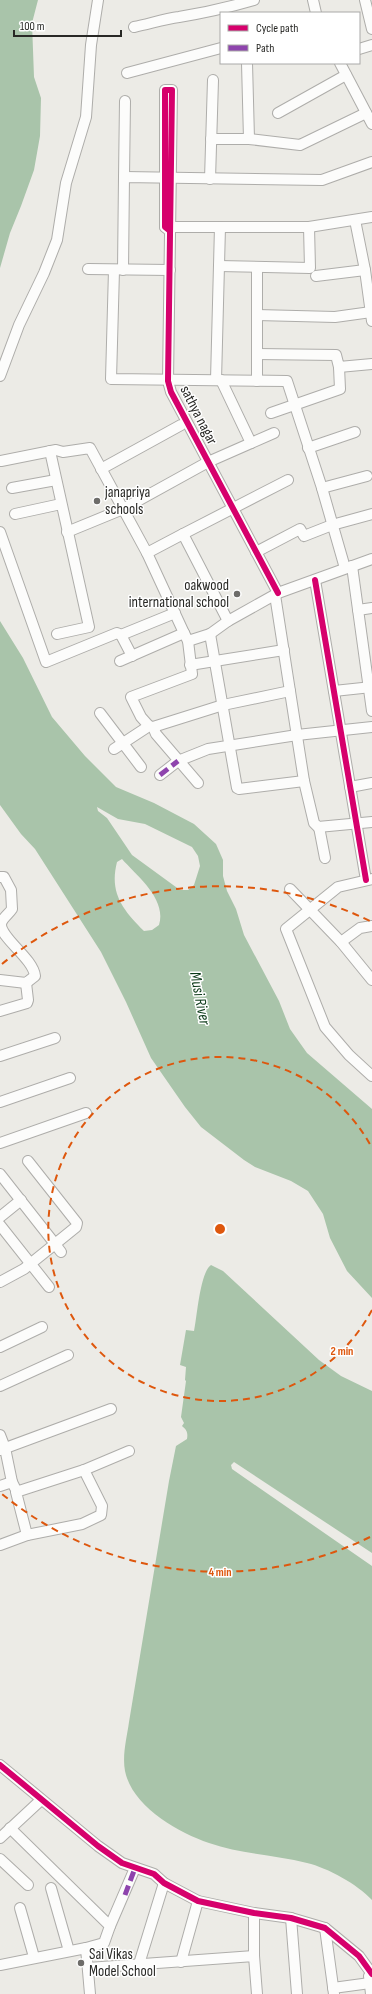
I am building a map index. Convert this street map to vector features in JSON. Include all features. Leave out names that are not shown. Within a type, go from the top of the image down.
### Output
[{"type":"street","points":[[0,376],[19,325],[44,273],[57,240],[66,184],[86,117],[91,45],[98,0]]},
{"type":"street","points":[[134,27],[254,0]]},
{"type":"street","points":[[313,0],[316,12]]},
{"type":"street","points":[[365,0],[372,29]]},
{"type":"street","points":[[360,49],[372,45]]},
{"type":"street","points":[[127,73],[220,48]]},
{"type":"street","points":[[248,64],[249,139]]},
{"type":"street","points":[[340,64],[372,124]]},
{"type":"street","points":[[278,113],[346,75]]},
{"type":"street","points":[[210,178],[213,80]]},
{"type":"street","name":"sathya nagar","points":[[167,178],[172,90],[165,90],[168,228],[170,259],[168,270],[165,381],[229,509],[275,595]]},
{"type":"street","points":[[125,101],[124,177],[111,379],[165,381],[287,381],[322,488],[332,525],[349,567],[368,648],[372,711]]},
{"type":"street","points":[[211,139],[249,139],[300,145],[366,113]]},
{"type":"street","points":[[124,177],[322,180],[372,162]]},
{"type":"street","points":[[168,228],[309,227],[372,217]]},
{"type":"street","points":[[257,316],[371,317],[365,270],[355,220]]},
{"type":"street","points":[[220,227],[219,380],[251,442]]},
{"type":"street","points":[[219,266],[310,268],[309,227]]},
{"type":"street","points":[[257,267],[257,381]]},
{"type":"street","points":[[88,269],[168,270]]},
{"type":"street","points":[[316,276],[365,270]]},
{"type":"street","points":[[257,354],[336,355],[339,367],[340,389],[271,413]]},
{"type":"street","points":[[339,367],[372,364]]},
{"type":"street","name":"sathya nagar","points":[[165,381],[161,386],[181,425],[206,464]]},
{"type":"street","points":[[101,469],[181,425]]},
{"type":"street","points":[[308,448],[355,432]]},
{"type":"street","points":[[67,532],[123,509],[206,464],[251,442],[274,433]]},
{"type":"street","points":[[1,461],[51,455],[57,458],[63,452],[90,448],[147,553],[186,637],[192,674],[132,697],[141,717],[151,726],[198,784]]},
{"type":"street","points":[[51,455],[89,627],[58,634]]},
{"type":"street","points":[[322,488],[367,476]]},
{"type":"street","points":[[12,488],[56,480]]},
{"type":"street","points":[[147,553],[229,509],[288,480]]},
{"type":"street","points":[[15,514],[61,504]]},
{"type":"street","name":"sathya nagar","points":[[229,509],[256,552],[275,595]]},
{"type":"street","points":[[256,552],[300,529],[304,536],[332,525],[372,514]]},
{"type":"street","points":[[0,532],[46,662],[117,633],[121,634],[175,613]]},
{"type":"street","points":[[183,534],[228,621]]},
{"type":"street","points":[[120,661],[186,637],[210,634],[228,621],[275,595],[372,559]]},
{"type":"street","points":[[314,580],[356,824],[369,880],[338,887],[286,929],[325,1027],[349,1055],[372,1076]]},
{"type":"street","points":[[275,595],[304,781],[315,826],[319,827],[372,822]]},
{"type":"street","points":[[358,610],[372,608]]},
{"type":"street","points":[[121,634],[132,656]]},
{"type":"street","points":[[210,634],[216,661],[236,784],[239,789],[304,781]]},
{"type":"street","points":[[190,665],[284,650]]},
{"type":"street","points":[[334,691],[370,687]]},
{"type":"street","points":[[114,749],[151,726],[223,705],[290,691]]},
{"type":"street","points":[[100,713],[141,767]]},
{"type":"street","points":[[160,775],[178,761],[208,749],[297,735],[372,727]]},
{"type":"street","points":[[350,787],[372,784]]},
{"type":"street","points":[[319,827],[324,858]]},
{"type":"street","points":[[0,877],[4,877],[9,884],[12,900],[12,908],[2,918],[1,926],[6,938],[22,952],[35,972],[34,979],[26,983],[0,980]]},
{"type":"street","points":[[290,889],[368,969],[372,980]]},
{"type":"street","points":[[341,942],[360,928],[372,926]]},
{"type":"street","points":[[0,1011],[27,1003],[26,983]]},
{"type":"street","points":[[0,1056],[55,1038]]},
{"type":"street","points":[[0,1102],[70,1078]]},
{"type":"street","points":[[0,1143],[86,1114]]},
{"type":"street","points":[[0,1282],[58,1248],[76,1227],[77,1223],[28,1161]]},
{"type":"street","points":[[0,1174],[58,1248]]},
{"type":"street","points":[[0,1217],[21,1200]]},
{"type":"street","points":[[1,1230],[49,1287]]},
{"type":"street","points":[[0,1347],[42,1328]]},
{"type":"street","points":[[0,1386],[68,1355]]},
{"type":"street","points":[[3,1449],[111,1409]]},
{"type":"street","points":[[0,1435],[27,1535]]},
{"type":"street","points":[[16,1492],[84,1470],[129,1451]]},
{"type":"street","points":[[0,1545],[27,1535],[82,1524],[101,1515],[102,1506],[84,1470]]},
{"type":"street","points":[[0,1486],[12,1482]]},
{"type":"street","points":[[0,1765],[112,1857],[135,1868],[154,1874],[164,1883],[198,1902],[254,1913],[291,1918],[325,1928],[359,1956],[370,1975],[371,1994]]},
{"type":"street","points":[[0,1838],[41,1800]]},
{"type":"street","points":[[10,1828],[110,1926]]},
{"type":"street","points":[[0,1859],[28,1885]]},
{"type":"street","points":[[0,1965],[104,1943],[135,1868]]},
{"type":"street","points":[[139,1964],[164,1883]]},
{"type":"street","points":[[51,1888],[69,1951]]},
{"type":"street","points":[[181,1962],[198,1902]]},
{"type":"street","points":[[20,1908],[34,1957]]},
{"type":"street","points":[[254,1913],[254,1956],[257,1994]]},
{"type":"street","points":[[291,1918],[296,1994]]},
{"type":"street","points":[[325,1928],[333,1991],[370,1975]]},
{"type":"street","points":[[86,1948],[90,1994]]},
{"type":"street","points":[[88,1968],[254,1956]]},
{"type":"water","points":[[0,0],[38,0],[32,23],[34,77],[41,98],[40,136],[34,170],[10,233],[0,268]]},
{"type":"water","name":"Musi River","points":[[0,621],[23,658],[52,717],[85,756],[116,787],[154,803],[194,824],[216,844],[223,860],[223,876],[227,891],[236,909],[244,935],[279,1001],[290,1029],[307,1053],[372,1109],[372,1298],[347,1271],[330,1238],[323,1214],[308,1191],[291,1181],[255,1167],[244,1160],[201,1127],[185,1107],[151,1058],[126,1002],[101,952],[35,849],[21,834],[0,805]],"holes":[[[97,807],[118,819],[145,824],[192,847],[198,856],[200,866],[194,885],[188,890],[180,890],[132,855],[107,818],[98,811]],[[122,859],[142,880],[155,897],[159,906],[159,925],[152,930],[144,931],[124,908],[116,892],[115,873],[117,862]]]},
{"type":"water","points":[[211,1265],[223,1271],[319,1360],[341,1376],[372,1391],[372,1553],[234,1462],[231,1465],[232,1469],[372,1566],[372,1900],[350,1883],[315,1865],[221,1847],[183,1832],[170,1825],[146,1806],[129,1784],[125,1771],[124,1752],[169,1481],[176,1446],[187,1439],[187,1433],[182,1426],[184,1423],[181,1417],[186,1381],[186,1367],[180,1365],[186,1330],[194,1331],[204,1276],[207,1269]]},
{"type":"marked path","points":[[160,775],[178,761]]},
{"type":"marked path","points":[[125,1895],[135,1868]]},
{"type":"cycle path","points":[[170,231],[165,227],[165,90],[172,90],[168,381],[171,392],[278,593]]},
{"type":"cycle path","points":[[315,580],[366,880]]},
{"type":"cycle path","points":[[0,1765],[98,1846],[122,1863],[154,1874],[164,1883],[198,1901],[254,1913],[291,1918],[325,1928],[359,1956],[372,1974]]},
{"type":"place","name":"janapriya schools","points":[[97,501]]},
{"type":"place","name":"oakwood international school","points":[[237,594]]},
{"type":"place","name":"Sai Vikas Model School","points":[[81,1963]]}]
